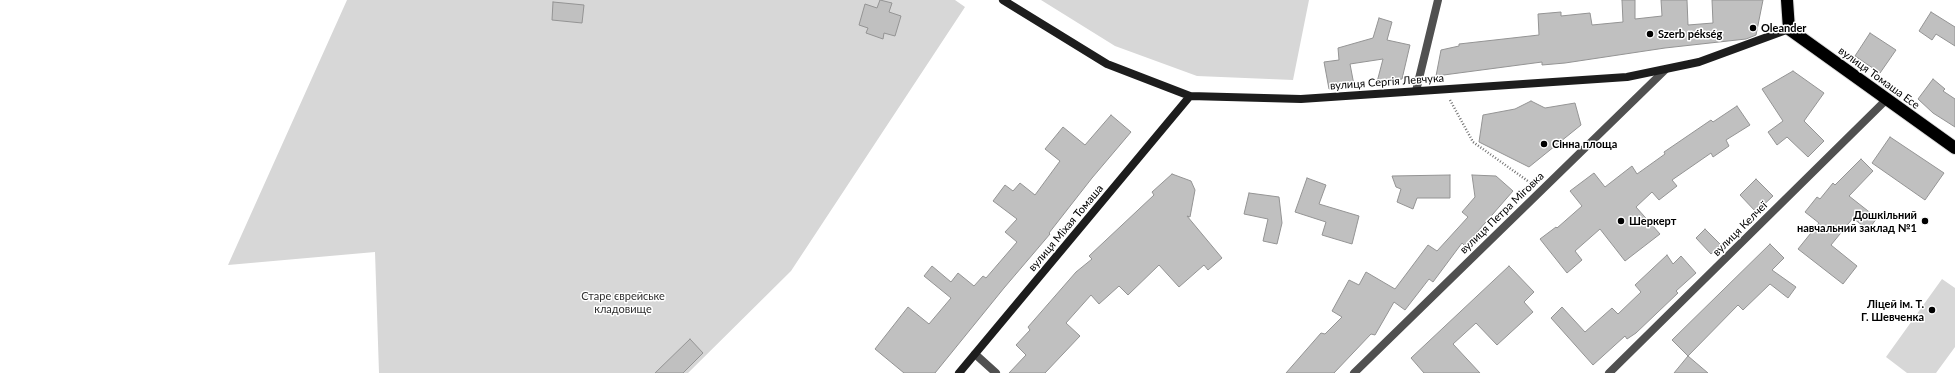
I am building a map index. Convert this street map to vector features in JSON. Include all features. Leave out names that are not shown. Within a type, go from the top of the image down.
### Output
[{"type":"highway","points":[[1787,0],[1789,29]]},
{"type":"highway","name":"вулиця Томаша Есе","points":[[1789,29],[1955,148]]},
{"type":"main road","name":"вулиця Сергія Левчука","points":[[1003,0],[1107,64],[1190,96],[1301,99],[1627,77],[1699,62],[1789,29]]},
{"type":"main road","name":"вулиця Міхая Томаша","points":[[959,373],[1190,96]]},
{"type":"street","points":[[1416,91],[1438,0]]},
{"type":"street","name":"вулиця Петра Міговка","points":[[1354,373],[1665,70]]},
{"type":"street","name":"вулиця Келчеї","points":[[1609,373],[1886,100]]},
{"type":"street","points":[[975,354],[996,373]]},
{"type":"path","points":[[1445,89],[1472,142],[1541,190]]},
{"type":"green space","name":"Старе єврейське кладовище","points":[[347,0],[955,0],[965,7],[791,271],[688,373],[379,373],[375,252],[228,265]]},
{"type":"green space","points":[[1041,0],[1309,0],[1293,80],[1197,76],[1115,46]]},
{"type":"green space","name":"Ліцей ім. Т. Г. Шевченка","points":[[1942,279],[1955,288],[1955,347],[1936,373],[1907,373],[1886,357]]},
{"type":"building","points":[[880,0],[892,3],[889,12],[901,16],[895,36],[884,33],[883,39],[866,33],[868,28],[859,25],[865,4],[877,8]]},
{"type":"building","points":[[1622,0],[1635,0],[1635,19],[1662,16],[1661,0],[1687,0],[1688,25],[1713,23],[1712,0],[1763,0],[1756,35],[1746,39],[1665,48],[1565,63],[1542,65],[1542,62],[1436,76],[1441,50],[1459,46],[1459,44],[1539,35],[1538,14],[1561,12],[1561,16],[1590,13],[1592,25],[1623,22]]},
{"type":"building","points":[[553,2],[584,5],[582,23],[552,20]]},
{"type":"building","points":[[1931,12],[1955,27],[1955,46],[1936,34],[1932,40],[1919,31]]},
{"type":"building","points":[[1379,18],[1392,22],[1387,40],[1410,45],[1402,79],[1377,82],[1383,59],[1350,64],[1354,85],[1329,89],[1324,62],[1339,60],[1338,48],[1373,38]]},
{"type":"building","points":[[1870,33],[1896,50],[1880,73],[1855,56]]},
{"type":"building","points":[[1793,71],[1824,93],[1804,121],[1824,141],[1808,157],[1787,137],[1777,145],[1768,132],[1783,121],[1762,89]]},
{"type":"building","points":[[1933,79],[1945,89],[1943,91],[1955,99],[1955,127],[1933,113],[1918,99]]},
{"type":"building","points":[[1531,101],[1545,108],[1575,103],[1581,125],[1529,167],[1479,142],[1483,115],[1515,109]]},
{"type":"building","points":[[1737,106],[1750,125],[1726,140],[1729,146],[1713,157],[1711,153],[1672,180],[1677,186],[1659,200],[1652,192],[1636,207],[1660,234],[1625,261],[1600,229],[1575,251],[1582,260],[1567,273],[1540,239],[1556,227],[1557,228],[1582,206],[1570,191],[1594,173],[1605,187],[1632,166],[1637,174],[1665,154],[1664,152],[1711,120],[1713,122]]},
{"type":"building","points":[[1111,115],[1131,132],[1092,178],[1049,233],[1050,234],[935,373],[904,373],[875,349],[908,307],[929,324],[951,298],[924,276],[932,266],[951,282],[958,273],[974,286],[983,276],[986,278],[1017,242],[1005,232],[1017,219],[993,201],[1005,185],[1013,191],[1020,183],[1035,195],[1060,161],[1045,149],[1063,127],[1085,145]]},
{"type":"building","points":[[1890,137],[1944,173],[1925,200],[1872,163]]},
{"type":"building","points":[[1861,159],[1873,171],[1849,196],[1877,218],[1868,230],[1853,218],[1831,245],[1857,266],[1843,284],[1798,249],[1819,223],[1805,212],[1817,197],[1820,199],[1833,183],[1835,185]]},
{"type":"building","points":[[1172,174],[1191,181],[1195,190],[1190,217],[1187,216],[1222,258],[1208,270],[1204,265],[1179,287],[1159,265],[1128,295],[1119,286],[1099,304],[1091,295],[1066,323],[1080,336],[1045,373],[1009,373],[1026,355],[1016,345],[1030,330],[1028,327],[1076,272],[1092,259],[1089,256],[1154,195],[1152,192]]},
{"type":"building","points":[[1450,175],[1450,198],[1417,198],[1413,209],[1397,202],[1401,189],[1396,187],[1392,176]]},
{"type":"building","points":[[1472,175],[1496,176],[1513,191],[1465,246],[1462,243],[1433,282],[1429,279],[1405,310],[1394,302],[1375,335],[1371,334],[1334,373],[1286,373],[1321,333],[1325,334],[1342,317],[1332,311],[1349,280],[1359,285],[1366,272],[1395,289],[1428,245],[1437,251],[1468,217],[1462,212],[1475,197]]},
{"type":"building","points":[[1307,178],[1326,185],[1319,204],[1359,216],[1352,244],[1322,235],[1326,222],[1295,212]]},
{"type":"building","points":[[1756,179],[1773,196],[1756,212],[1740,195]]},
{"type":"building","points":[[1249,193],[1279,197],[1282,223],[1277,244],[1263,241],[1268,219],[1244,214]]},
{"type":"building","points":[[1705,229],[1721,245],[1711,254],[1696,238]]},
{"type":"building","points":[[1770,244],[1784,258],[1772,270],[1796,287],[1788,298],[1770,284],[1743,310],[1738,305],[1688,356],[1672,340]]},
{"type":"building","points":[[1667,255],[1673,264],[1681,256],[1696,273],[1676,291],[1678,293],[1636,333],[1627,339],[1625,336],[1593,365],[1551,318],[1562,307],[1585,332],[1612,308],[1618,314],[1641,292],[1635,285]]},
{"type":"building","points":[[1509,266],[1534,292],[1524,302],[1533,312],[1497,345],[1476,323],[1453,344],[1480,373],[1424,373],[1411,358]]},
{"type":"building","points":[[690,339],[703,353],[683,373],[655,373]]},
{"type":"building","points":[[1688,356],[1708,373],[1674,373]]},
{"type":"place","name":"Oleander","points":[[1753,28]]},
{"type":"place","name":"Szerb pékség","points":[[1650,34]]},
{"type":"place","name":"Сінна площа","points":[[1544,144]]},
{"type":"place","name":"Шеркерт","points":[[1621,221]]},
{"type":"place","name":"Дошкільний навчальний заклад №1","points":[[1925,221]]},
{"type":"place","name":"Ліцей ім. Т. Г. Шевченка","points":[[1932,310]]}]
